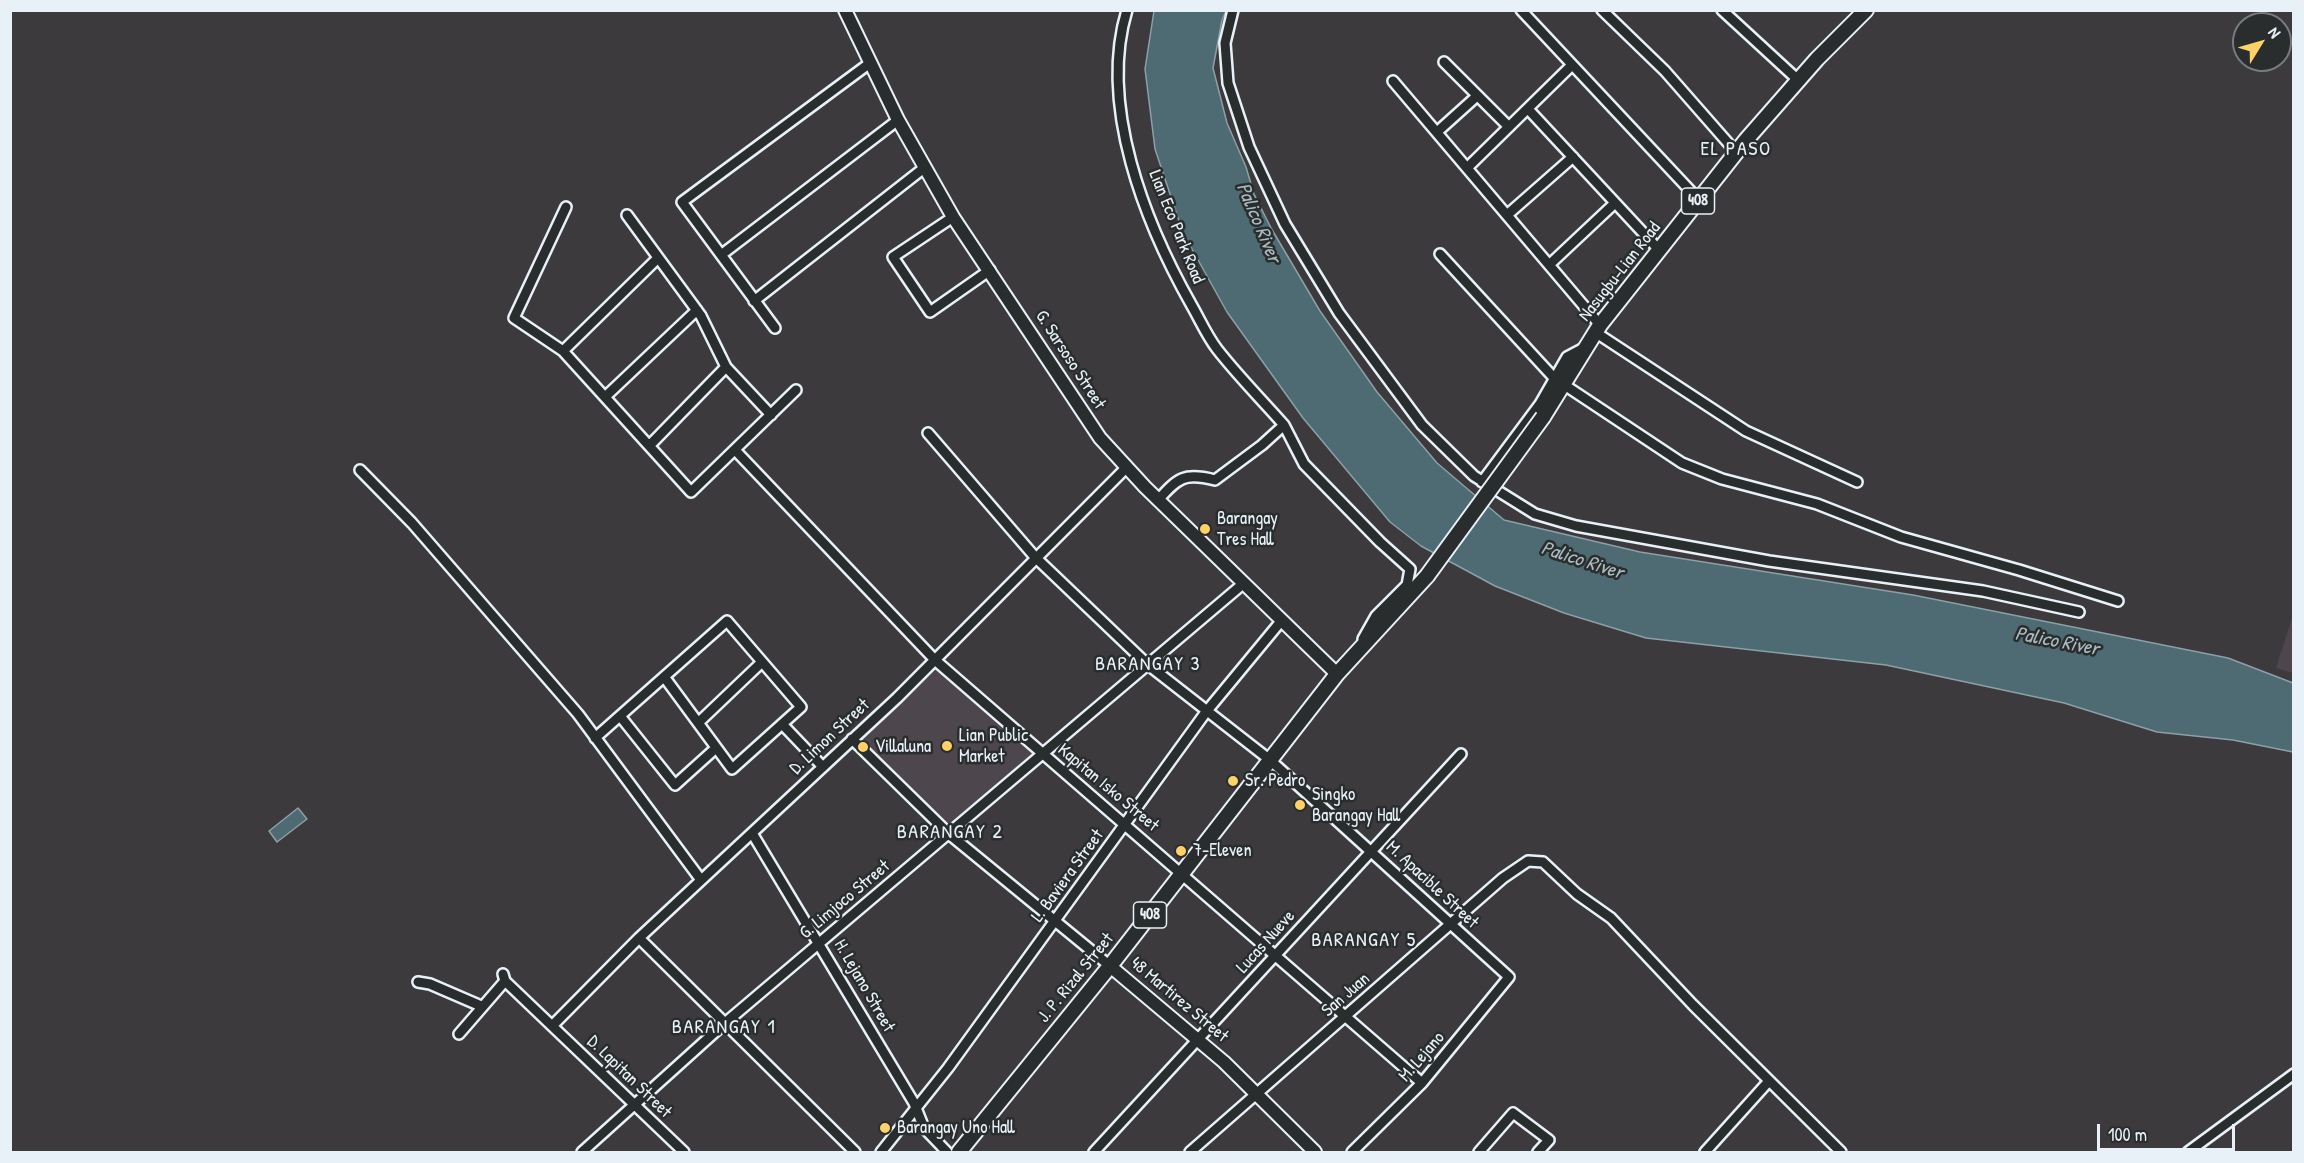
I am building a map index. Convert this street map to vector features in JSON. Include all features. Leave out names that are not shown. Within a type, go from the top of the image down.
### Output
[{"type":"main road","name":"Nasugbu-Lian Road","points":[[1427,576],[1543,417],[1559,382],[1598,328],[1736,152],[1798,80],[1866,10]]},
{"type":"main road","name":"J. P. Rizal Street","points":[[959,1152],[1110,966],[1358,648],[1386,624],[1427,576]]},
{"type":"street","name":"G. Sarsoso Street","points":[[845,10],[898,120],[953,217],[1100,438],[1158,500],[1337,674]]},
{"type":"street","name":"Lian Eco Park Road","points":[[1127,10],[1119,53],[1120,105],[1127,148],[1156,232],[1180,285],[1216,348],[1284,424],[1304,464],[1380,542],[1410,568],[1407,585],[1376,616],[1358,648]]},
{"type":"street","points":[[1233,10],[1225,43],[1228,83],[1249,147],[1285,224],[1339,313],[1422,425],[1482,482],[1534,514],[1576,526],[1769,561],[1983,591],[2079,612]]},
{"type":"street","points":[[1521,10],[1699,200]]},
{"type":"street","points":[[1602,10],[1665,71],[1736,152]]},
{"type":"street","points":[[1722,10],[1798,80]]},
{"type":"street","points":[[1444,62],[1509,127]]},
{"type":"street","points":[[775,328],[682,202],[870,63]]},
{"type":"street","points":[[1467,168],[1572,64]]},
{"type":"street","points":[[1393,81],[1508,215],[1598,328],[1746,432],[1857,482]]},
{"type":"street","points":[[1437,132],[1477,96]]},
{"type":"street","points":[[1528,109],[1660,251]]},
{"type":"street","points":[[721,255],[898,120]]},
{"type":"street","points":[[1508,215],[1573,157]]},
{"type":"street","points":[[754,301],[924,168]]},
{"type":"street","points":[[1549,265],[1615,203]]},
{"type":"street","points":[[566,207],[514,318],[563,351],[691,492],[796,390]]},
{"type":"street","points":[[627,215],[697,310],[726,367],[771,415]]},
{"type":"street","points":[[953,217],[893,257],[930,312],[990,270]]},
{"type":"street","points":[[1440,254],[1559,382],[1682,463],[1722,479],[1817,504],[1901,537],[2118,601]]},
{"type":"street","points":[[563,351],[658,258]]},
{"type":"street","points":[[605,397],[697,310]]},
{"type":"street","points":[[650,446],[726,367]]},
{"type":"street","points":[[1482,482],[1559,382]]},
{"type":"street","points":[[1158,500],[1177,479],[1196,475],[1215,480],[1262,445],[1284,424]]},
{"type":"street","name":"M. Apacible Street","points":[[928,434],[1035,557],[1147,664],[1270,760],[1509,977]]},
{"type":"street","name":"Kapitan Isko Street","points":[[735,450],[935,660],[1277,954],[1345,1017],[1422,1083]]},
{"type":"street","name":"D. Limon Street","points":[[552,1026],[639,938],[935,660],[1126,468]]},
{"type":"street","points":[[360,470],[474,593],[595,738],[701,880]]},
{"type":"street","name":"G. Limjoco Street","points":[[582,1152],[725,1023],[1244,583]]},
{"type":"street","name":"L. Baviera Street","points":[[881,1152],[915,1110],[1127,824],[1206,712],[1282,620]]},
{"type":"street","points":[[595,738],[727,621],[801,707],[732,769],[665,678]]},
{"type":"street","points":[[698,723],[762,662]]},
{"type":"street","points":[[620,716],[675,785],[716,748]]},
{"type":"street","points":[[782,724],[823,767]]},
{"type":"street","name":"48 Martirez Street","points":[[852,739],[949,834],[1200,1041],[1315,1152]]},
{"type":"street","name":"Lucas Nueve","points":[[1094,1152],[1200,1041],[1461,754]]},
{"type":"street","name":"H. Lejano Street","points":[[752,833],[820,942],[914,1103],[924,1128],[947,1152]]},
{"type":"street","name":"San Juan","points":[[1190,1152],[1450,925],[1528,861],[1543,862],[1577,894],[1611,918],[1768,1082],[1841,1152]]},
{"type":"street","points":[[639,938],[855,1152]]},
{"type":"street","name":"D. Lapitan Street","points":[[481,1006],[504,977],[684,1152]]},
{"type":"street","name":"M. Lejano","points":[[1353,1152],[1422,1083],[1509,977]]},
{"type":"street","points":[[418,982],[430,984],[481,1006],[459,1034]]},
{"type":"street","points":[[2188,1152],[2294,1074]]},
{"type":"street","points":[[1705,1152],[1768,1082]]},
{"type":"street","points":[[1479,1152],[1513,1113],[1549,1140],[1538,1152]]},
{"type":"shaded area","points":[[2293,615],[2294,673],[2276,668]]},
{"type":"shaded area","name":"Lian Public Market","points":[[938,666],[1036,752],[950,827],[860,739]]},
{"type":"water","name":"Palico River","points":[[1154,11],[1226,11],[1222,20],[1213,68],[1227,123],[1246,167],[1254,194],[1271,228],[1320,311],[1377,392],[1437,463],[1504,520],[1640,552],[1913,595],[2228,658],[2293,683],[2293,752],[2233,740],[2157,732],[2064,703],[1886,665],[1646,638],[1564,613],[1495,586],[1421,546],[1390,522],[1303,418],[1227,312],[1183,233],[1155,149],[1145,69]]},
{"type":"water","points":[[298,808],[307,819],[277,842],[269,831]]},
{"type":"place","name":"Barangay Tres Hall","points":[[1205,529]]},
{"type":"place","name":"Lian Public Market","points":[[947,746]]},
{"type":"place","name":"Villaluna","points":[[863,747]]},
{"type":"place","name":"Sr. Pedro","points":[[1233,781]]},
{"type":"place","name":"Singko Barangay Hall","points":[[1300,805]]},
{"type":"place","name":"7-Eleven","points":[[1181,851]]},
{"type":"place","name":"Barangay Uno Hall","points":[[885,1128]]},
{"type":"district","name":"EL PASO","points":[[1736,150]]},
{"type":"district","name":"BARANGAY 3","points":[[1148,665]]},
{"type":"district","name":"BARANGAY 2","points":[[950,833]]},
{"type":"district","name":"BARANGAY 5","points":[[1364,941]]},
{"type":"district","name":"BARANGAY 1","points":[[724,1028]]}]
